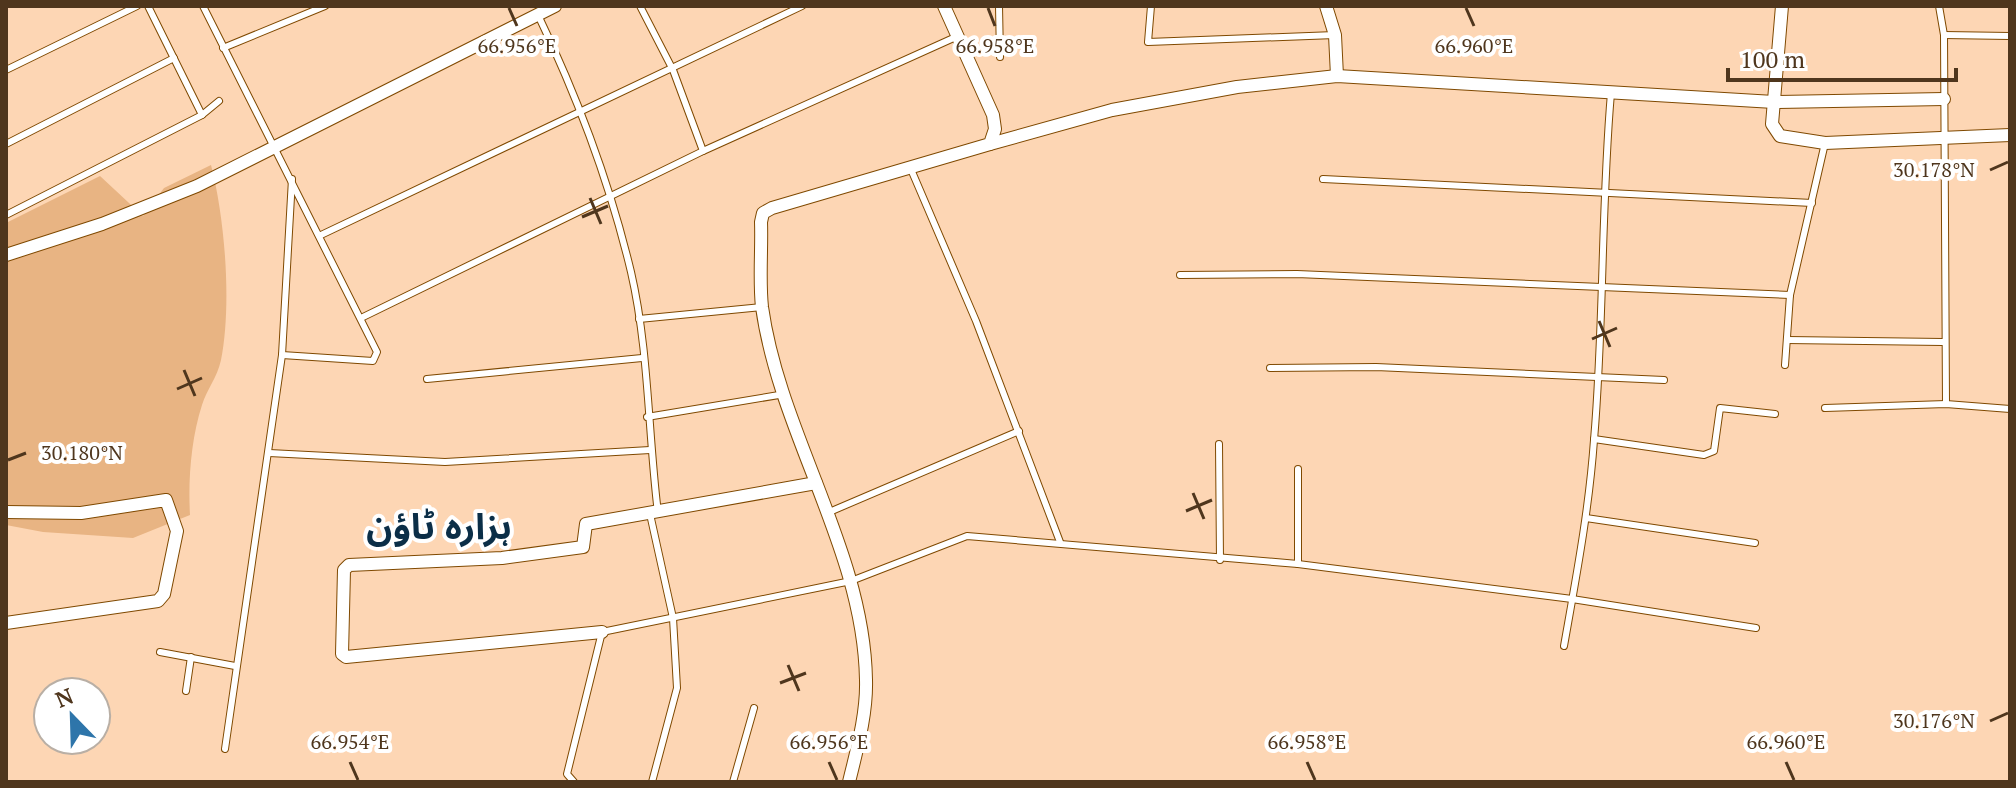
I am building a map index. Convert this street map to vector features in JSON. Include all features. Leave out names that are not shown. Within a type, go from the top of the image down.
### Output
[{"type":"street","points":[[6,255],[102,224],[277,148],[555,6]]},
{"type":"street","points":[[944,6],[993,115],[995,129],[990,144]]},
{"type":"street","points":[[1326,6],[1335,35],[1337,76]]},
{"type":"street","points":[[1782,6],[1774,102],[1774,132],[1780,136],[1825,143],[2010,135]]},
{"type":"street","points":[[849,782],[860,734],[866,682],[862,627],[851,581],[785,394],[762,307],[763,213],[910,167],[1112,110],[1237,87],[1337,76],[1774,102],[1944,99]]},
{"type":"street","points":[[602,632],[346,657],[342,654],[344,570],[349,565],[502,558],[583,547],[586,524],[816,483]]},
{"type":"street","points":[[6,512],[81,513],[166,500],[177,531],[164,594],[158,601],[6,623]]},
{"type":"lane","points":[[6,70],[137,6]]},
{"type":"lane","points":[[148,6],[202,115]]},
{"type":"lane","points":[[203,6],[321,235],[377,352],[373,361],[282,355]]},
{"type":"lane","points":[[223,48],[325,6]]},
{"type":"lane","points":[[640,6],[673,70],[703,151]]},
{"type":"lane","points":[[321,235],[580,115],[802,6]]},
{"type":"lane","points":[[999,6],[1000,57]]},
{"type":"lane","points":[[1151,6],[1148,42],[1335,35]]},
{"type":"lane","points":[[1939,6],[1944,35],[1943,342],[1946,404]]},
{"type":"lane","points":[[538,15],[611,197],[639,319],[654,514],[673,618],[677,688],[652,782]]},
{"type":"lane","points":[[1944,35],[2010,36]]},
{"type":"lane","points":[[361,318],[703,151],[958,36]]},
{"type":"lane","points":[[6,144],[174,58]]},
{"type":"lane","points":[[1564,646],[1586,518],[1594,439],[1602,193],[1611,92]]},
{"type":"lane","points":[[6,215],[202,115],[219,101]]},
{"type":"lane","points":[[1785,365],[1790,295],[1825,143]]},
{"type":"lane","points":[[910,167],[1019,431],[1060,542]]},
{"type":"lane","points":[[225,749],[282,355],[292,179]]},
{"type":"lane","points":[[1323,179],[1812,203]]},
{"type":"lane","points":[[1180,275],[1297,274],[1790,295]]},
{"type":"lane","points":[[639,319],[762,307]]},
{"type":"lane","points":[[1787,340],[1943,342]]},
{"type":"lane","points":[[427,379],[642,358]]},
{"type":"lane","points":[[1270,368],[1376,367],[1664,380]]},
{"type":"lane","points":[[647,417],[785,394]]},
{"type":"lane","points":[[1825,408],[1946,404],[2010,409]]},
{"type":"lane","points":[[1594,439],[1704,455],[1714,451],[1720,408],[1775,414]]},
{"type":"lane","points":[[827,513],[1019,431]]},
{"type":"lane","points":[[1219,444],[1220,560]]},
{"type":"lane","points":[[269,453],[445,462],[650,450]]},
{"type":"lane","points":[[1298,469],[1298,564]]},
{"type":"lane","points":[[1586,518],[1755,543]]},
{"type":"lane","points":[[574,782],[567,774],[602,632],[851,581],[967,536],[1060,542],[1220,560],[1298,564],[1572,599],[1756,628]]},
{"type":"lane","points":[[160,652],[235,666]]},
{"type":"lane","points":[[186,691],[191,657]]},
{"type":"lane","points":[[733,782],[754,708]]},
{"type":"shaded area","points":[[211,165],[223,236],[226,314],[221,360],[202,405],[195,432],[190,474],[190,515],[133,538],[43,532],[6,525],[6,223],[100,176],[143,216],[164,188]]},
{"type":"district","name":"ہزارہ ٹاؤن","points":[[439,525]]}]
